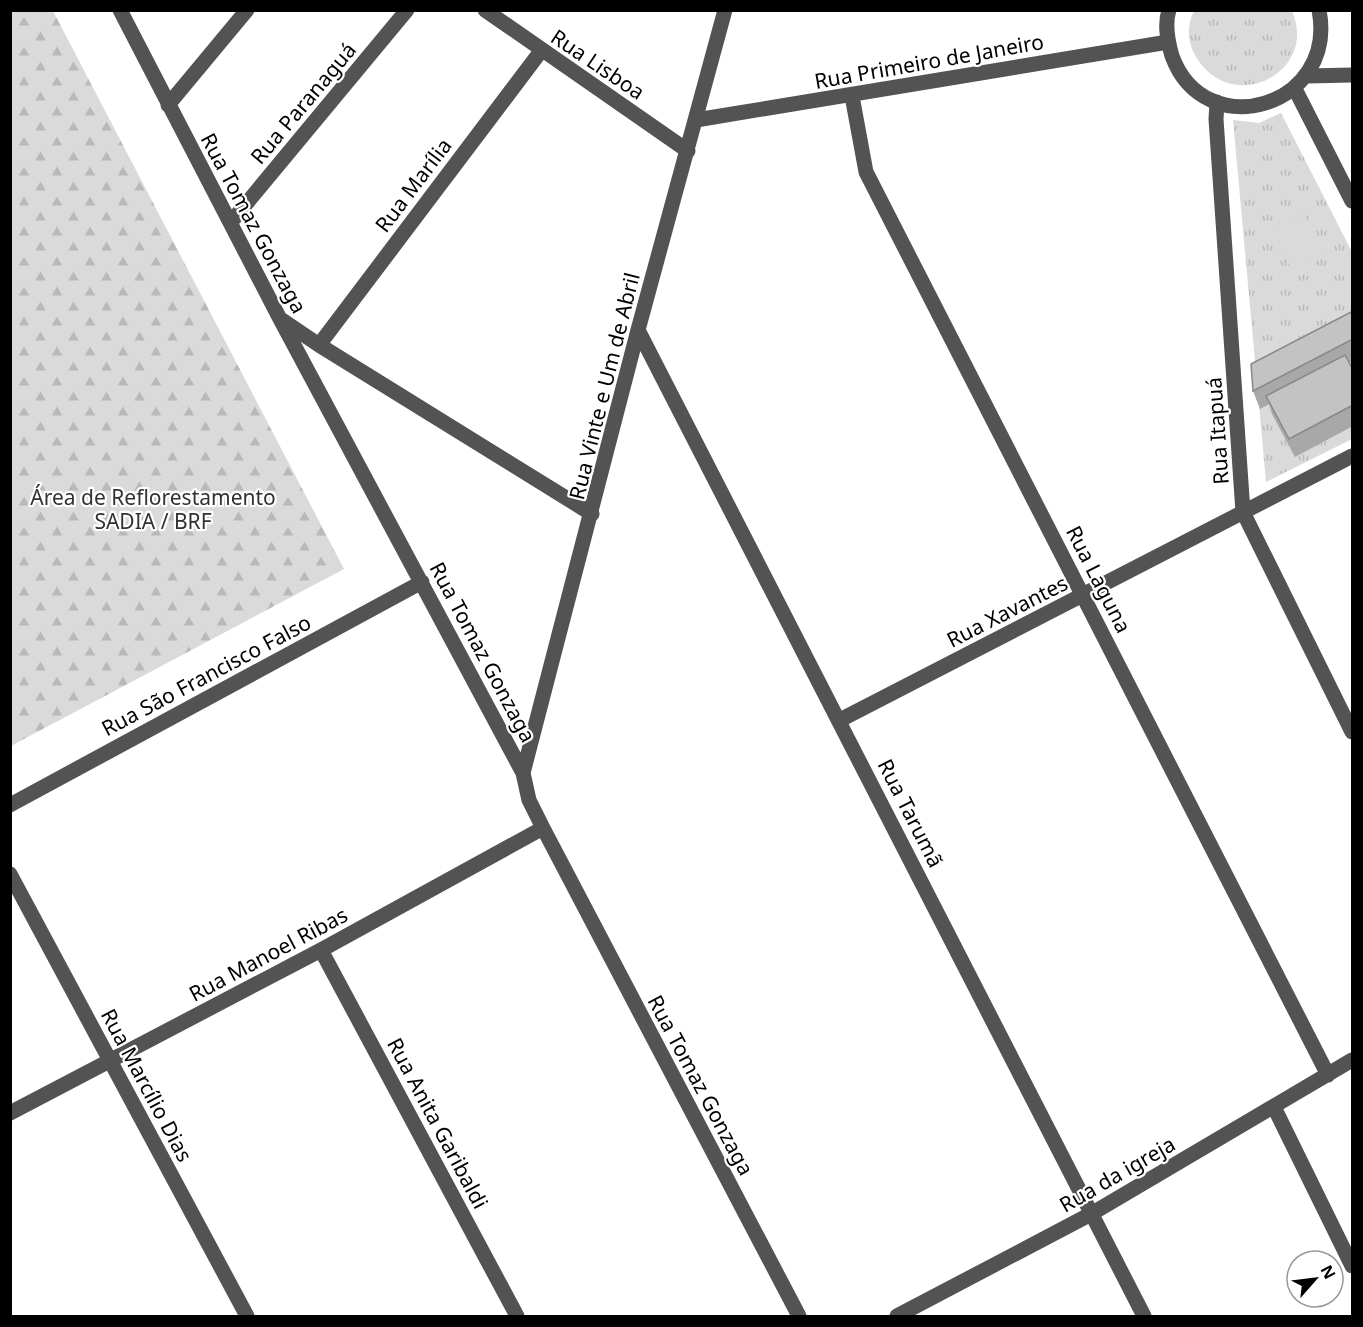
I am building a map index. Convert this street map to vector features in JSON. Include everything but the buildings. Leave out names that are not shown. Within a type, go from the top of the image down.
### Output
[{"type":"street","name":"Rua Tomaz Gonzaga","points":[[120,10],[279,317],[524,772],[529,800],[543,828],[799,1317]]},
{"type":"street","points":[[168,105],[247,10]]},
{"type":"street","name":"Rua Paranaguá","points":[[231,222],[407,10]]},
{"type":"street","name":"Rua Lisboa","points":[[485,10],[688,151]]},
{"type":"street","name":"Rua Vinte e Um de Abril","points":[[524,772],[638,330],[725,10]]},
{"type":"street","points":[[1169,10],[1168,42],[1177,68],[1194,89],[1217,102],[1238,107],[1258,106],[1278,100],[1295,89],[1307,76],[1319,52],[1322,26],[1319,10]]},
{"type":"street","name":"Rua Primeiro de Janeiro","points":[[696,120],[1168,42]]},
{"type":"street","name":"Rua Marília","points":[[319,345],[541,51]]},
{"type":"street","points":[[1307,76],[1353,75]]},
{"type":"street","points":[[1295,89],[1353,201]]},
{"type":"street","name":"Rua Laguna","points":[[852,96],[866,172],[1328,1075]]},
{"type":"street","name":"Rua Itapuá","points":[[1217,102],[1216,131],[1243,513],[1353,732]]},
{"type":"street","points":[[279,317],[319,345],[592,514]]},
{"type":"street","name":"Rua Tarumã","points":[[638,330],[840,720],[1144,1317]]},
{"type":"street","name":"Rua Xavantes","points":[[840,720],[1353,456]]},
{"type":"street","name":"Rua São Francisco Falso","points":[[10,805],[422,582]]},
{"type":"street","name":"Rua Manoel Ribas","points":[[10,1113],[321,950],[543,828]]},
{"type":"street","name":"Rua Marcílio Dias","points":[[10,874],[247,1317]]},
{"type":"street","name":"Rua Anita Garibaldi","points":[[321,950],[517,1317]]},
{"type":"street","name":"Rua da igreja","points":[[897,1317],[1091,1214],[1353,1060]]},
{"type":"street","points":[[1274,1107],[1353,1266]]},
{"type":"green space","name":"Área de Reflorestamento SADIA / BRF","points":[[11,10],[53,11],[344,569],[11,746]]},
{"type":"green space","points":[[1194,11],[1292,11],[1297,34],[1293,53],[1282,69],[1267,80],[1248,85],[1229,83],[1210,73],[1192,50],[1189,33]]},
{"type":"green space","points":[[1281,113],[1352,252],[1352,439],[1266,482],[1233,120],[1259,123]]},
{"type":"green space","points":[[1304,214],[1323,254],[1291,269],[1272,229]]}]
